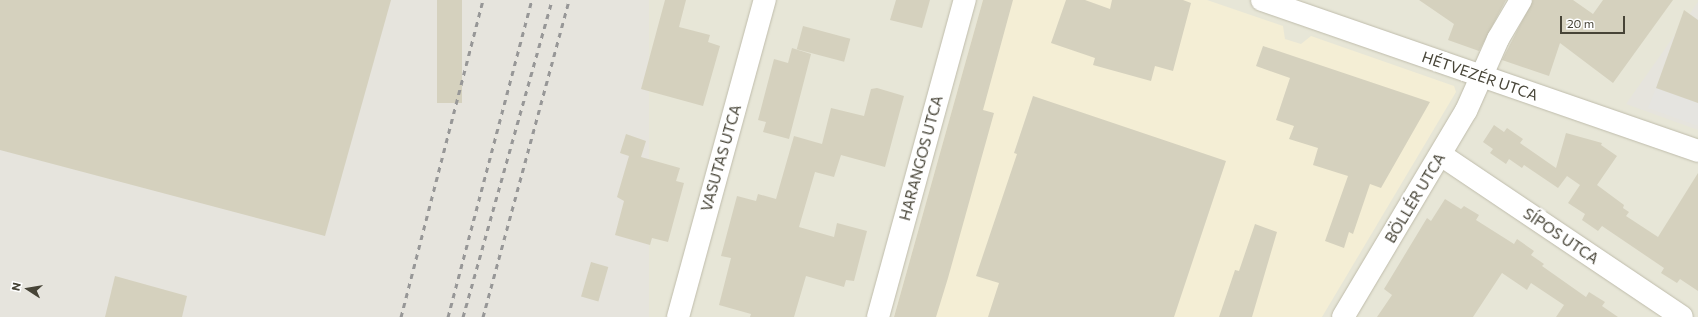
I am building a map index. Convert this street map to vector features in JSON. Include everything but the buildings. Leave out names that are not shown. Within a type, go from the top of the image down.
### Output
[{"type":"street","name":"VASUTAS UTCA","points":[[678,317],[765,0]]},
{"type":"street","name":"HARANGOS UTCA","points":[[878,317],[965,0]]},
{"type":"street","name":"HÉTVEZÉR UTCA","points":[[1262,0],[1698,151]]},
{"type":"street","name":"BÖLLÉR UTCA","points":[[1343,317],[1441,155],[1483,77],[1498,39],[1521,0]]},
{"type":"street","name":"SÍPOS UTCA","points":[[1441,155],[1682,317]]},
{"type":"shaded area","points":[[0,0],[649,0],[649,317],[0,317]]},
{"type":"shaded area","points":[[649,0],[1698,0],[1698,317],[649,317]]},
{"type":"shaded area","points":[[983,0],[1207,0],[1283,26],[1285,39],[1301,44],[1311,36],[1454,86],[1456,92],[1322,317],[894,317]]},
{"type":"shaded area","points":[[1698,2],[1698,130],[1626,104]]},
{"type":"shaded area","points":[[1656,88],[1698,103],[1698,126],[1648,108]]},
{"type":"railway","points":[[401,317],[483,0]]},
{"type":"railway","points":[[448,317],[532,0]]},
{"type":"railway","points":[[463,317],[552,0]]},
{"type":"railway","points":[[483,317],[569,0]]}]
